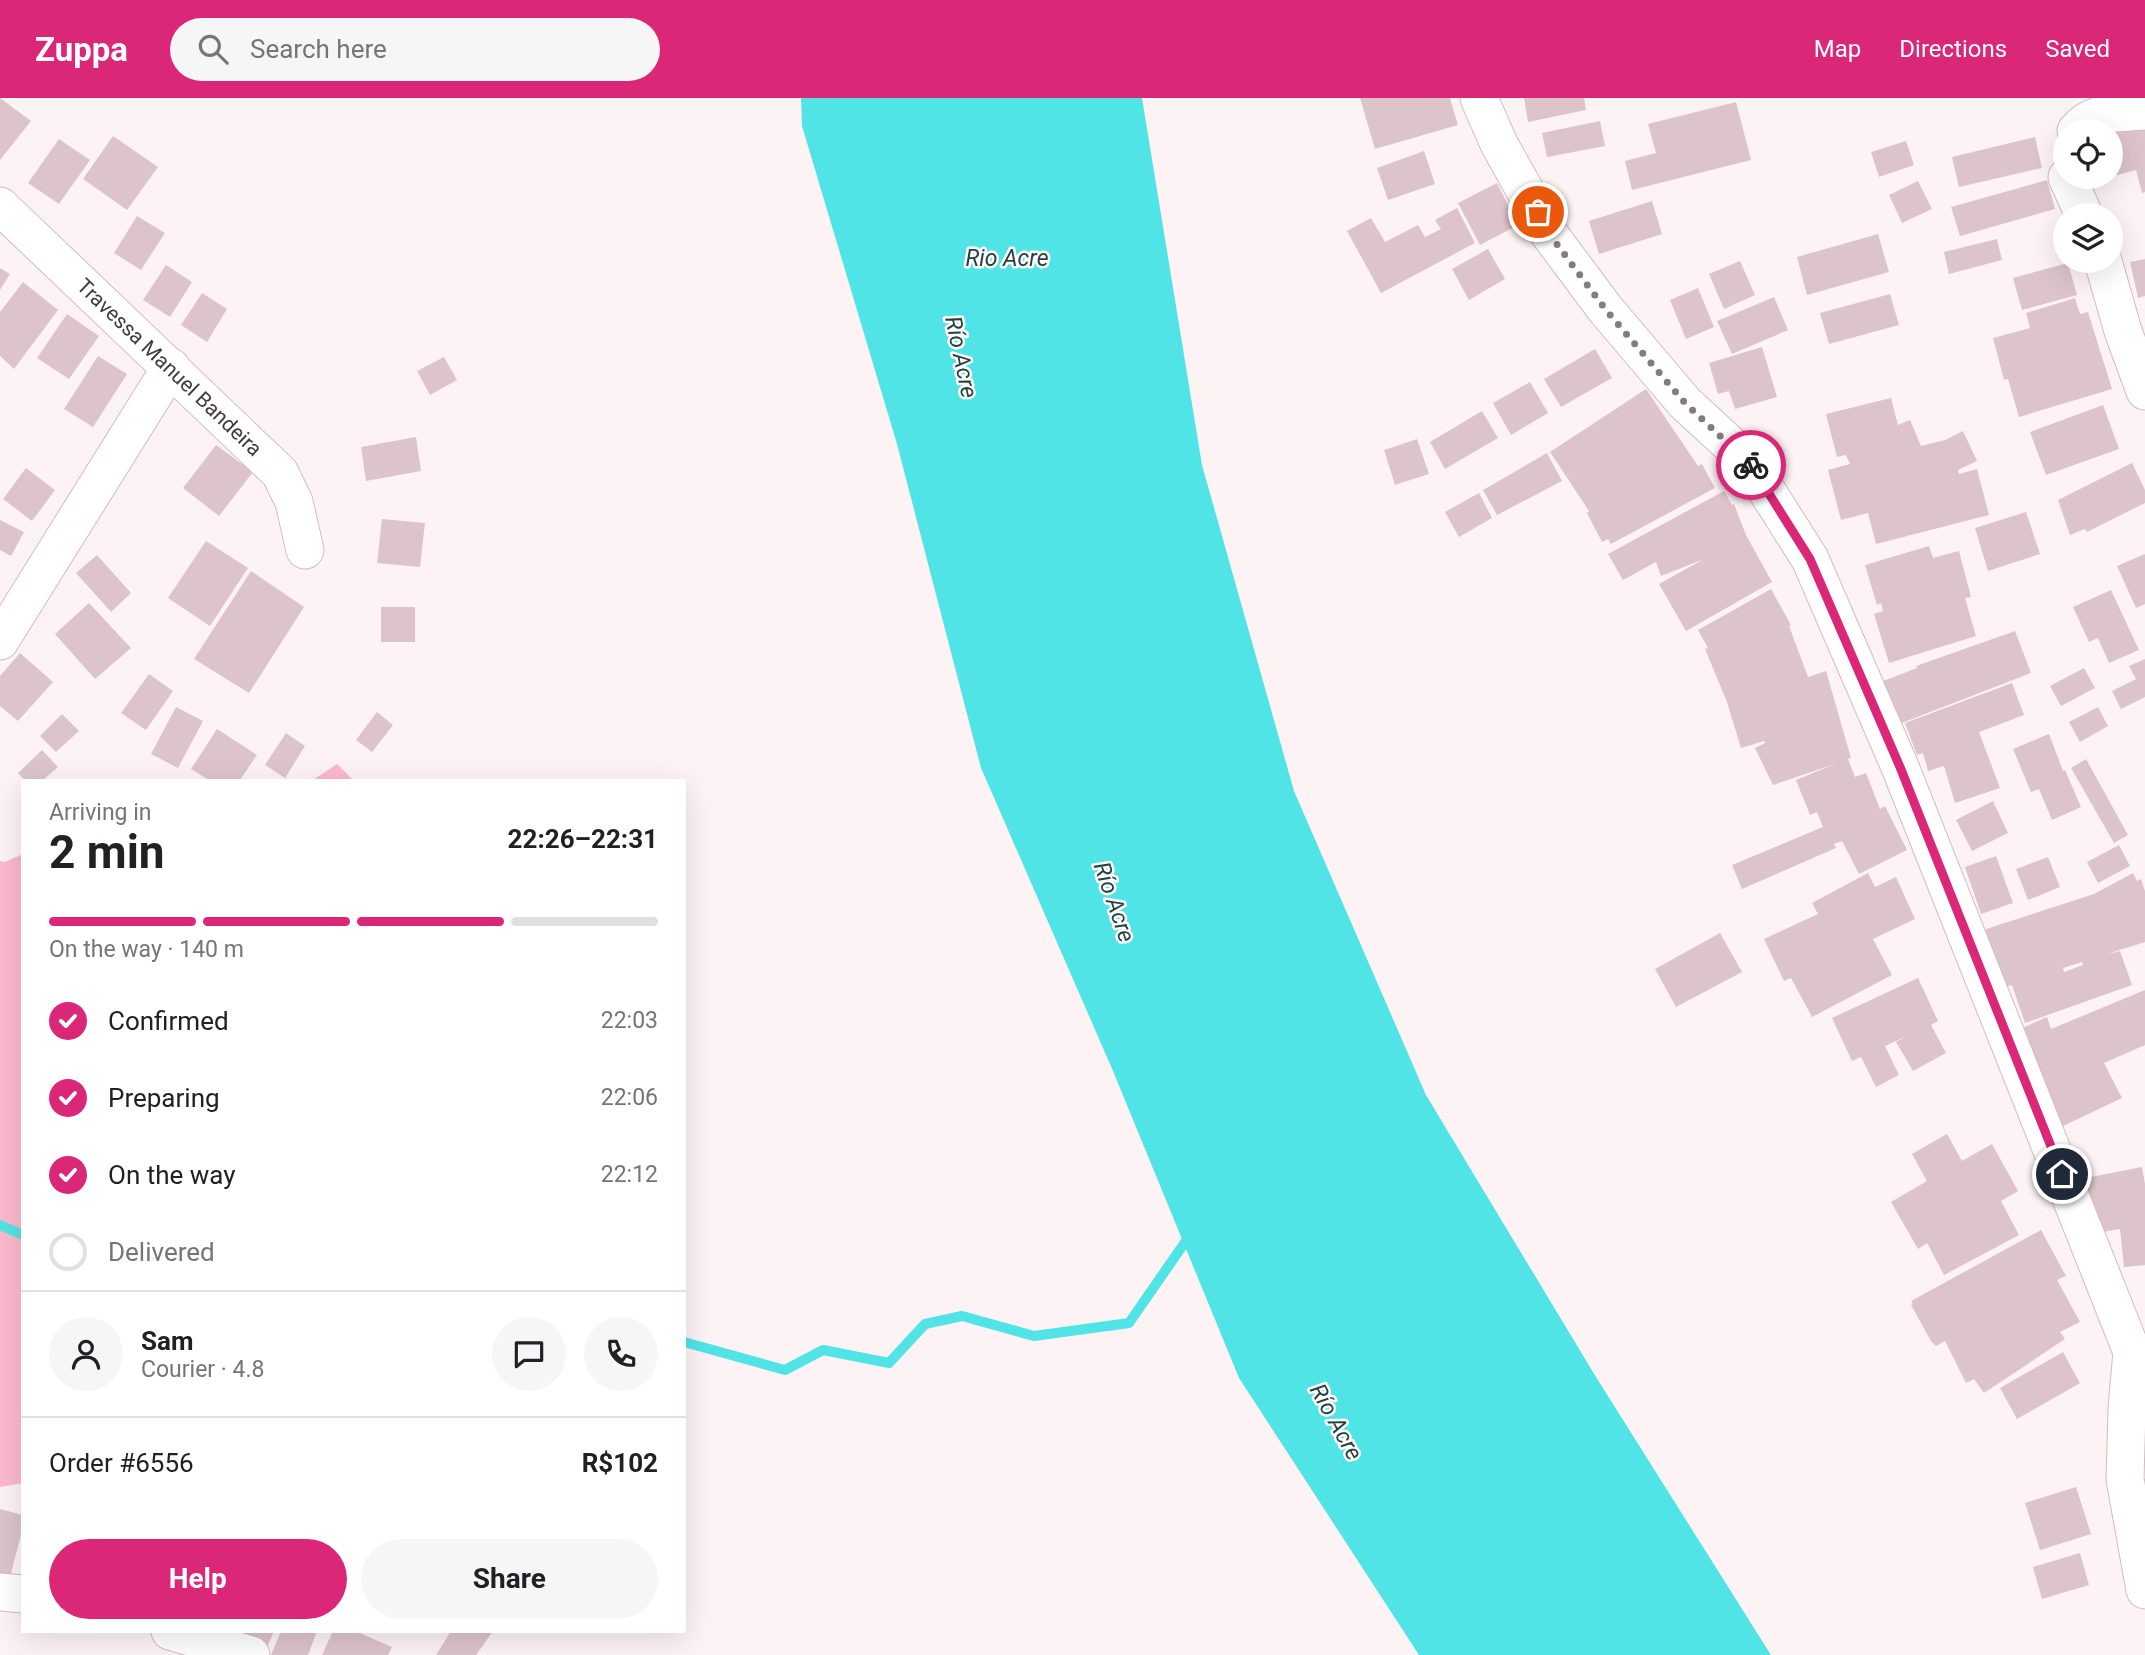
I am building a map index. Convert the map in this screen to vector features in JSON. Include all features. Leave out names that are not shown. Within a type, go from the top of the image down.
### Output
[{"type":"street","points":[[1479,98],[1499,144],[1550,235],[1606,310],[1685,403],[1748,461],[1810,559],[1900,767],[2139,1353],[2127,1408],[2125,1479],[2145,1590]]},
{"type":"street","points":[[2092,119],[2114,111],[2145,111]]},
{"type":"street","name":"Travessa Manuel Bandeira","points":[[0,206],[172,367],[280,473],[294,502],[305,550]]},
{"type":"street","points":[[2106,273],[2123,331],[2145,391]]},
{"type":"street","points":[[0,641],[172,367]]},
{"type":"street","points":[[0,1592],[21,1594]]},
{"type":"street","points":[[177,1633],[251,1655]]},
{"type":"shaded area","points":[[337,764],[352,779],[314,779]]},
{"type":"shaded area","points":[[21,855],[21,1483],[0,1487],[0,861],[5,862]]},
{"type":"water","name":"Rio Acre","points":[[801,98],[1142,98],[1202,465],[1294,791],[1426,1095],[1596,1377],[1771,1655],[1419,1655],[1239,1378],[1113,1071],[981,768],[897,444],[802,126]]},
{"type":"building","points":[[0,98],[31,121],[0,160]]},
{"type":"building","points":[[1360,98],[1450,98],[1458,125],[1375,149]]},
{"type":"building","points":[[1524,98],[1584,98],[1586,110],[1528,122]]},
{"type":"building","points":[[1736,102],[1751,160],[1632,190],[1625,161],[1656,153],[1648,124]]},
{"type":"building","points":[[1600,121],[1605,146],[1547,157],[1542,133]]},
{"type":"building","points":[[2145,124],[2145,192],[2142,193],[2136,170],[2123,174],[2123,130]]},
{"type":"building","points":[[113,136],[158,167],[127,210],[83,179]]},
{"type":"building","points":[[2035,137],[2042,168],[1959,187],[1952,157]]},
{"type":"building","points":[[59,139],[90,160],[59,204],[28,183]]},
{"type":"building","points":[[1906,141],[1914,165],[1879,177],[1871,152]]},
{"type":"building","points":[[1424,151],[1435,184],[1388,200],[1377,168]]},
{"type":"building","points":[[2047,180],[2053,203],[2053,210],[1960,236],[1951,207]]},
{"type":"building","points":[[1918,181],[1932,209],[1902,223],[1889,195]]},
{"type":"building","points":[[1497,183],[1518,225],[1480,245],[1458,203]]},
{"type":"building","points":[[1652,201],[1662,234],[1599,254],[1589,221]]},
{"type":"building","points":[[1457,208],[1475,243],[1381,293],[1347,231],[1371,218],[1385,242],[1418,225],[1425,237],[1441,229],[1435,220]]},
{"type":"building","points":[[137,216],[165,233],[141,270],[114,253]]},
{"type":"building","points":[[1878,234],[1889,272],[1807,295],[1797,257]]},
{"type":"building","points":[[1997,239],[2002,260],[1949,274],[1944,252]]},
{"type":"building","points":[[1488,249],[1505,279],[1469,300],[1452,269]]},
{"type":"building","points":[[2145,259],[2145,296],[2138,298],[2130,262]]},
{"type":"building","points":[[1740,261],[1755,295],[1724,309],[1709,274]]},
{"type":"building","points":[[166,265],[192,282],[170,317],[143,300]]},
{"type":"building","points":[[2053,267],[2053,273],[2071,273],[2077,295],[2022,310],[2013,278]]},
{"type":"building","points":[[0,268],[10,274],[0,290]]},
{"type":"building","points":[[23,282],[58,310],[14,369],[0,356],[0,312]]},
{"type":"building","points":[[1698,288],[1714,327],[1686,339],[1670,300]]},
{"type":"building","points":[[202,293],[227,309],[207,342],[181,325]]},
{"type":"building","points":[[1890,294],[1899,325],[1829,344],[1820,313]]},
{"type":"building","points":[[1774,297],[1788,330],[1732,354],[1717,321]]},
{"type":"building","points":[[2075,298],[2080,314],[2088,312],[2112,389],[2019,417],[2008,379],[2004,380],[1993,338],[2030,328],[2026,313]]},
{"type":"building","points":[[67,314],[99,336],[69,379],[37,358]]},
{"type":"building","points":[[1762,347],[1777,397],[1735,409],[1729,391],[1718,394],[1709,363]]},
{"type":"building","points":[[1595,349],[1612,378],[1561,407],[1544,379]]},
{"type":"building","points":[[98,356],[127,374],[93,427],[64,409]]},
{"type":"building","points":[[444,357],[457,380],[430,395],[417,371]]},
{"type":"building","points":[[1530,382],[1548,413],[1511,435],[1493,403]]},
{"type":"building","points":[[1646,389],[1698,466],[1702,464],[1715,488],[1611,544],[1608,539],[1602,542],[1587,513],[1589,511],[1550,452]]},
{"type":"building","points":[[1891,398],[1898,425],[1910,420],[1921,446],[1945,440],[1963,431],[1977,461],[1958,470],[1959,474],[1977,469],[1989,515],[1876,544],[1868,513],[1841,520],[1828,470],[1850,464],[1846,455],[1837,457],[1826,414]]},
{"type":"building","points":[[2103,405],[2119,449],[2046,475],[2030,432]]},
{"type":"building","points":[[1482,411],[1498,438],[1445,469],[1430,442]]},
{"type":"building","points":[[416,437],[421,471],[366,481],[361,447]]},
{"type":"building","points":[[1417,439],[1429,474],[1395,485],[1384,450]]},
{"type":"building","points":[[216,445],[253,472],[219,516],[183,488]]},
{"type":"building","points":[[1547,453],[1562,481],[1497,515],[1483,490]]},
{"type":"building","points":[[2132,463],[2145,490],[2145,503],[2087,532],[2085,529],[2070,535],[2058,500]]},
{"type":"building","points":[[26,468],[55,490],[32,521],[3,499]]},
{"type":"building","points":[[1724,491],[1732,505],[1734,504],[1746,535],[1772,582],[1686,631],[1659,584],[1704,559],[1661,576],[1656,562],[1623,580],[1608,554]]},
{"type":"building","points":[[1479,493],[1492,518],[1459,537],[1445,512]]},
{"type":"building","points":[[2026,512],[2040,554],[1988,571],[1975,528]]},
{"type":"building","points":[[382,519],[425,523],[420,567],[377,563]]},
{"type":"building","points":[[0,520],[24,532],[11,556],[0,550]]},
{"type":"building","points":[[206,541],[248,568],[210,626],[168,598]]},
{"type":"building","points":[[1929,546],[1933,558],[1959,551],[1971,597],[1965,598],[1976,636],[1889,663],[1874,614],[1883,611],[1881,603],[1877,605],[1865,565]]},
{"type":"building","points":[[2145,554],[2145,604],[2136,608],[2117,566]]},
{"type":"building","points":[[97,555],[131,593],[111,612],[76,573]]},
{"type":"building","points":[[251,571],[304,607],[249,693],[194,659]]},
{"type":"building","points":[[1771,589],[1791,625],[1789,626],[1808,677],[1826,671],[1855,777],[1866,773],[1880,809],[1885,806],[1907,850],[1859,874],[1842,841],[1834,844],[1836,848],[1742,889],[1732,865],[1823,827],[1817,812],[1810,815],[1796,780],[1835,764],[1773,785],[1755,748],[1765,743],[1764,741],[1741,748],[1727,702],[1705,649],[1708,648],[1698,630]]},
{"type":"building","points":[[2111,590],[2139,650],[2109,663],[2098,638],[2089,642],[2073,607]]},
{"type":"building","points":[[89,603],[131,648],[95,679],[55,634]]},
{"type":"building","points":[[381,607],[415,607],[415,642],[381,642]]},
{"type":"building","points":[[2015,631],[2031,673],[1894,726],[1878,683],[1917,668],[1916,666]]},
{"type":"building","points":[[20,653],[53,682],[18,721],[0,706],[0,676]]},
{"type":"building","points":[[2145,659],[2145,697],[2121,709],[2112,691],[2136,679],[2129,666]]},
{"type":"building","points":[[2084,668],[2095,688],[2061,706],[2050,686]]},
{"type":"building","points":[[149,674],[173,691],[146,730],[121,713]]},
{"type":"building","points":[[2012,683],[2024,715],[1979,732],[2000,788],[1955,803],[1944,766],[1928,771],[1923,753],[1917,755],[1905,723]]},
{"type":"building","points":[[176,707],[203,721],[178,768],[151,754]]},
{"type":"building","points":[[2098,707],[2108,726],[2080,742],[2069,722]]},
{"type":"building","points":[[377,712],[393,725],[372,752],[356,740]]},
{"type":"building","points":[[62,714],[79,731],[56,752],[40,736]]},
{"type":"building","points":[[217,729],[257,755],[241,779],[207,779],[191,769]]},
{"type":"building","points":[[286,733],[305,746],[285,778],[265,765]]},
{"type":"building","points":[[2049,734],[2081,807],[2052,820],[2039,789],[2031,792],[2013,749]]},
{"type":"building","points":[[42,750],[58,767],[44,779],[23,779],[18,773]]},
{"type":"building","points":[[2086,759],[2128,835],[2114,843],[2071,768]]},
{"type":"building","points":[[1993,801],[2008,833],[1972,851],[1956,820]]},
{"type":"building","points":[[2119,845],[2130,866],[2098,883],[2087,862]]},
{"type":"building","points":[[1996,856],[2013,903],[1981,914],[1965,867]]},
{"type":"building","points":[[2048,857],[2060,887],[2028,900],[2016,869]]},
{"type":"building","points":[[1868,873],[1875,887],[1896,877],[1915,919],[1873,939],[1892,975],[1812,1017],[1791,978],[1784,981],[1764,939],[1818,914],[1812,903]]},
{"type":"building","points":[[2133,873],[2137,881],[2141,879],[2145,891],[2145,942],[2107,954],[2120,951],[2132,985],[2025,1023],[2012,985],[1998,989],[1980,931],[2094,894]],"holes":[[[2082,962],[2083,965],[2064,972],[2063,968]]]},
{"type":"building","points":[[1720,933],[1742,972],[1676,1007],[1655,969]]},
{"type":"building","points":[[1918,978],[1938,1021],[1931,1025],[1946,1053],[1913,1071],[1896,1042],[1907,1036],[1885,1046],[1899,1075],[1876,1087],[1861,1057],[1852,1061],[1832,1018]]},
{"type":"building","points":[[2145,990],[2145,1045],[2104,1063],[2122,1098],[2061,1127],[2022,1028],[2047,1017],[2051,1029]]},
{"type":"building","points":[[1947,1134],[1962,1161],[1992,1144],[2018,1191],[2001,1201],[2019,1235],[1944,1275],[1927,1243],[1918,1249],[1891,1202],[1927,1181],[1912,1154]]},
{"type":"building","points":[[2142,1167],[2145,1184],[2145,1265],[2124,1267],[2120,1229],[2096,1233],[2086,1178]]},
{"type":"building","points":[[2041,1230],[2066,1276],[2057,1280],[2080,1322],[2060,1332],[2065,1339],[1984,1393],[1974,1379],[1966,1383],[1945,1341],[1936,1346],[1931,1341],[1911,1301]]},
{"type":"building","points":[[2063,1352],[2080,1383],[2017,1419],[2000,1388]]},
{"type":"building","points":[[2076,1487],[2091,1534],[2040,1550],[2025,1503]]},
{"type":"building","points":[[0,1509],[21,1514],[21,1535],[9,1581],[0,1579]]},
{"type":"building","points":[[2080,1553],[2089,1585],[2042,1599],[2033,1567]]},
{"type":"building","points":[[199,1633],[273,1633],[264,1655]]},
{"type":"building","points":[[280,1633],[316,1633],[308,1655],[271,1655]]},
{"type":"building","points":[[332,1633],[360,1633],[392,1647],[388,1655],[322,1655]]},
{"type":"building","points":[[450,1633],[492,1633],[476,1655],[436,1655]]},
{"type":"waterway","points":[[0,1225],[21,1234]]},
{"type":"waterway","points":[[686,1343],[785,1370],[823,1350],[889,1363],[925,1324],[962,1316],[1034,1336],[1129,1323],[1190,1235]]},
{"type":"way so far","points":[[1538,212],[1550,235],[1606,310],[1685,403],[1751,465]]},
{"type":"route","points":[[1751,465],[1810,559],[1900,767],[2062,1174]]},
{"type":"water label","name":"Río Acre","points":[[961,357]]},
{"type":"water label","name":"Río Acre","points":[[1114,902]]},
{"type":"water label","name":"Río Acre","points":[[1336,1422]]}]
